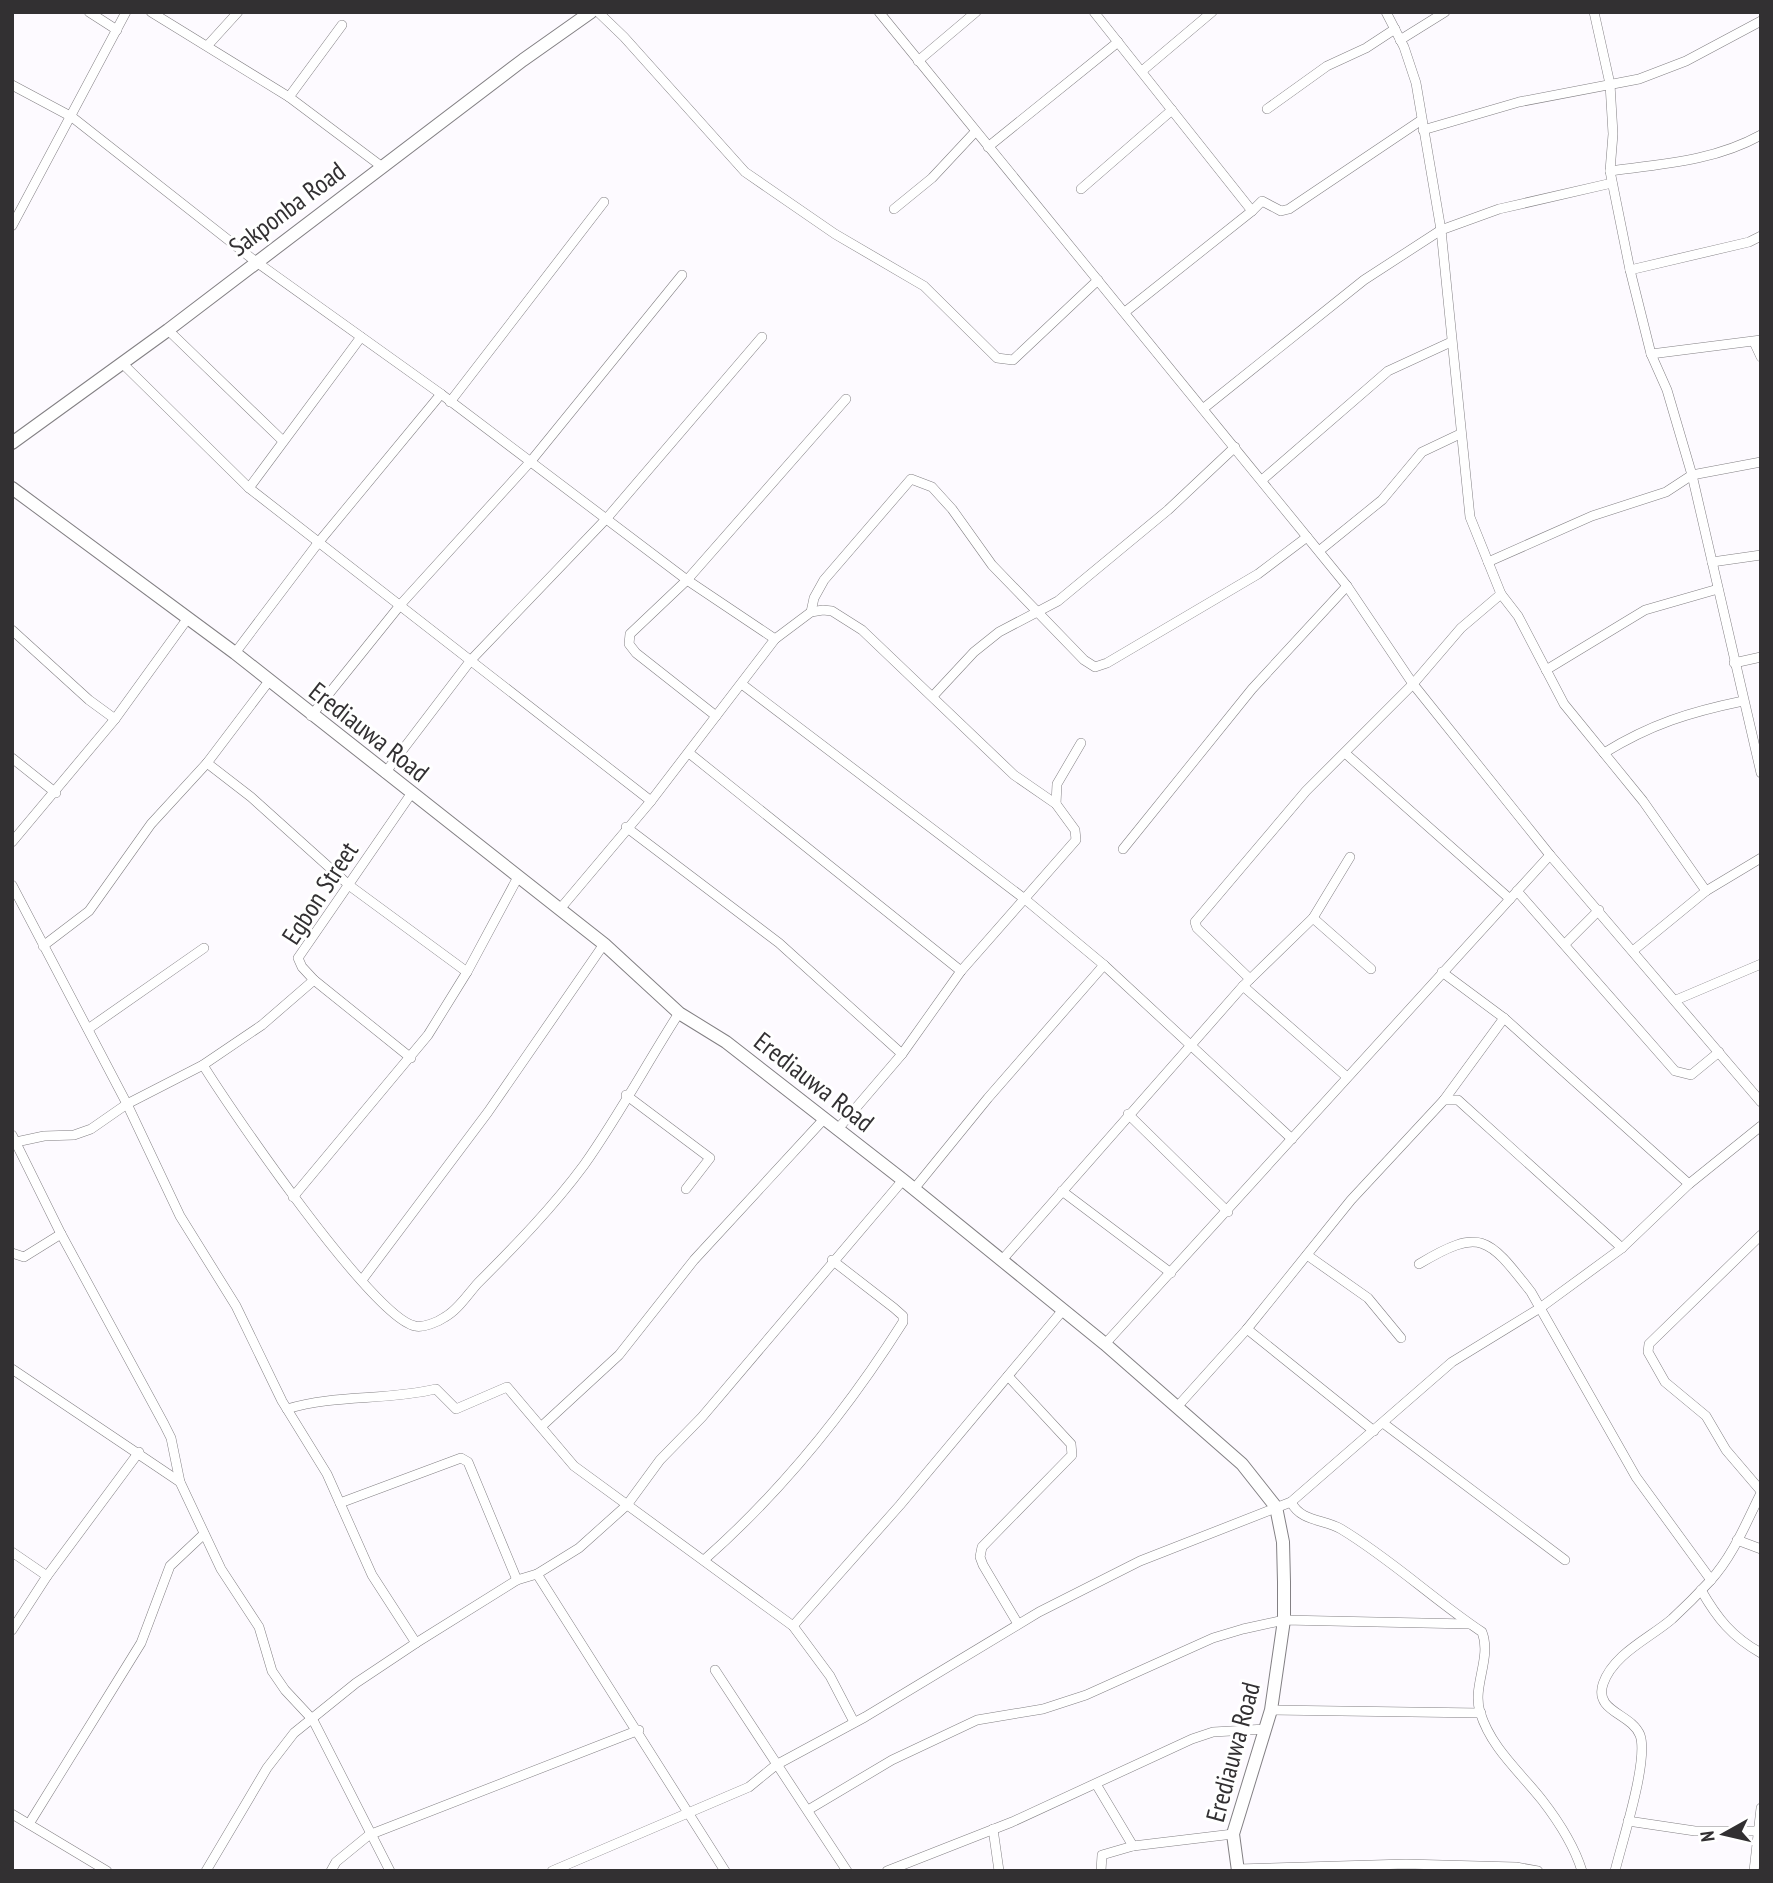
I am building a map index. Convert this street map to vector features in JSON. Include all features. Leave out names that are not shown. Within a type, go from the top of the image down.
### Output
[{"type":"street","points":[[89,12],[117,30]]},
{"type":"street","points":[[14,221],[126,12]]},
{"type":"street","points":[[152,12],[289,97],[382,166]]},
{"type":"street","points":[[208,45],[238,12]]},
{"type":"street","name":"Sakponba Road","points":[[12,443],[168,330],[255,261],[591,12]]},
{"type":"street","points":[[598,12],[624,37],[745,172],[835,234],[924,286],[997,358],[1013,360],[1098,280]]},
{"type":"street","points":[[878,12],[1347,586],[1413,684],[1550,855],[1634,950],[1761,1102]]},
{"type":"street","points":[[918,61],[976,12]]},
{"type":"street","points":[[1142,71],[1212,12]]},
{"type":"street","points":[[1386,12],[1416,83],[1441,230],[1460,434],[1471,517],[1501,594],[1518,616],[1564,704],[1643,801],[1706,891]]},
{"type":"street","points":[[1400,40],[1445,12]]},
{"type":"street","points":[[1594,12],[1610,84],[1614,134],[1610,171],[1630,270],[1651,354],[1667,390],[1692,475],[1743,701],[1758,748],[1761,773]]},
{"type":"street","points":[[1097,13],[1252,211]]},
{"type":"street","points":[[1125,312],[1262,201],[1281,211],[1289,209],[1422,125],[1610,84],[1675,66],[1761,21]]},
{"type":"street","points":[[289,97],[342,25]]},
{"type":"street","points":[[1267,109],[1327,66],[1366,48],[1395,29]]},
{"type":"street","points":[[988,147],[1118,42]]},
{"type":"street","points":[[12,85],[72,117],[255,261],[531,461],[687,580],[775,639]]},
{"type":"street","points":[[1081,189],[1172,110]]},
{"type":"street","points":[[894,209],[932,178],[975,132]]},
{"type":"street","points":[[1610,171],[1689,161],[1728,152],[1761,135]]},
{"type":"street","points":[[1204,408],[1364,281],[1441,230],[1499,209],[1612,183]]},
{"type":"street","points":[[450,402],[604,202]]},
{"type":"street","points":[[1630,270],[1749,242],[1761,236]]},
{"type":"street","points":[[311,716],[401,604],[531,461],[682,275]]},
{"type":"street","points":[[168,330],[283,441]]},
{"type":"street","points":[[248,488],[361,337]]},
{"type":"street","points":[[385,774],[471,660],[607,519],[762,337]]},
{"type":"street","points":[[1651,354],[1757,341],[1761,357]]},
{"type":"street","points":[[1262,480],[1388,371],[1451,342]]},
{"type":"street","points":[[122,363],[248,488],[401,604],[651,801]]},
{"type":"street","points":[[235,653],[318,543],[440,394]]},
{"type":"street","points":[[716,716],[636,653],[629,644],[629,634],[687,580],[846,399]]},
{"type":"street","points":[[1319,551],[1382,500],[1422,452],[1460,434]]},
{"type":"street","points":[[934,695],[974,652],[999,632],[1058,601],[1168,510],[1235,447]]},
{"type":"street","points":[[1488,562],[1592,516],[1666,492],[1692,475],[1761,463]]},
{"type":"street","points":[[811,612],[814,598],[824,580],[911,479],[932,487],[952,509],[992,565],[1084,660],[1095,667],[1258,574],[1307,537]]},
{"type":"street","name":"Erediauwa Road","points":[[12,488],[235,653],[311,716],[604,944],[679,1013],[726,1042],[903,1180],[1105,1344],[1242,1464],[1276,1507],[1283,1542],[1284,1620],[1271,1710],[1233,1834],[1237,1870]]},
{"type":"street","points":[[1712,562],[1761,555]]},
{"type":"street","points":[[1123,849],[1252,689],[1347,586]]},
{"type":"street","points":[[1546,670],[1645,610],[1718,589]]},
{"type":"street","points":[[1348,1077],[1246,983],[1197,928],[1195,922],[1306,790],[1413,684],[1461,628],[1501,594]]},
{"type":"street","points":[[560,909],[626,827],[651,801],[743,685],[775,639],[811,612],[832,611],[862,630],[934,695],[1014,775],[1056,804],[1075,830],[1076,840],[961,971],[902,1054],[838,1130]]},
{"type":"street","points":[[12,842],[57,793],[116,719],[188,618]]},
{"type":"street","points":[[12,630],[89,700],[116,719]]},
{"type":"street","points":[[1734,663],[1761,657]]},
{"type":"street","points":[[43,946],[94,906],[151,824],[207,763],[269,681]]},
{"type":"street","points":[[743,685],[1026,900],[1104,965],[1292,1139]]},
{"type":"street","points":[[1604,753],[1638,732],[1668,719],[1743,701]]},
{"type":"street","points":[[1056,804],[1057,784],[1081,743]]},
{"type":"street","points":[[689,753],[961,971]]},
{"type":"street","points":[[1345,753],[1510,899]]},
{"type":"street","points":[[12,758],[57,793]]},
{"type":"street","points":[[207,763],[251,797],[350,886],[467,972]]},
{"type":"street","name":"Egbon Street","points":[[411,794],[298,958],[314,980],[411,1058]]},
{"type":"street","points":[[626,827],[779,943],[902,1054]]},
{"type":"street","points":[[1105,1344],[1228,1212],[1550,855]]},
{"type":"street","points":[[1002,1260],[1190,1044],[1246,983],[1313,918],[1350,857]]},
{"type":"street","points":[[1634,950],[1706,891],[1761,858]]},
{"type":"street","points":[[293,1197],[411,1058],[467,972],[518,877]]},
{"type":"street","points":[[12,885],[127,1104],[180,1216],[236,1306],[287,1409],[327,1474],[372,1575],[416,1643]]},
{"type":"street","points":[[1517,891],[1566,943],[1675,1071],[1691,1075],[1719,1052]]},
{"type":"street","points":[[1566,943],[1599,910]]},
{"type":"street","points":[[1313,918],[1371,969]]},
{"type":"street","points":[[362,1280],[488,1112],[604,944]]},
{"type":"street","points":[[88,1029],[204,948]]},
{"type":"street","points":[[1676,1000],[1761,964]]},
{"type":"street","points":[[914,1189],[988,1098],[1104,965]]},
{"type":"street","points":[[1442,972],[1504,1018],[1689,1184]]},
{"type":"street","points":[[314,980],[262,1025],[203,1065],[127,1104],[91,1129],[74,1135],[14,1139],[61,1234],[171,1438],[180,1482],[220,1569],[259,1627],[272,1671],[285,1690],[313,1720],[369,1835],[390,1871]]},
{"type":"street","points":[[203,1065],[228,1106],[293,1197],[362,1280],[398,1317],[415,1326],[446,1317],[519,1242],[583,1165],[679,1013]]},
{"type":"street","points":[[1177,1407],[1247,1329],[1351,1200],[1444,1100],[1504,1018]]},
{"type":"street","points":[[626,1095],[710,1158],[686,1189]]},
{"type":"street","points":[[1444,1100],[1458,1100],[1622,1248]]},
{"type":"street","points":[[1128,1114],[1228,1212]]},
{"type":"street","points":[[543,1425],[619,1355],[694,1260],[824,1119]]},
{"type":"street","points":[[552,1871],[749,1787],[776,1765],[855,1722],[1018,1624],[1140,1561],[1291,1502],[1452,1362],[1540,1308],[1622,1248],[1689,1184],[1761,1126]]},
{"type":"street","points":[[206,1871],[267,1768],[294,1733],[356,1683],[416,1643],[517,1580],[537,1574],[579,1548],[627,1506],[660,1461],[702,1417],[832,1260],[903,1180]]},
{"type":"street","points":[[1062,1191],[1171,1273]]},
{"type":"street","points":[[12,1253],[23,1257],[61,1234]]},
{"type":"street","points":[[1615,1871],[1642,1751],[1640,1737],[1634,1725],[1605,1705],[1601,1691],[1604,1679],[1628,1651],[1672,1619],[1711,1580],[1737,1540],[1761,1492],[1726,1450],[1706,1416],[1665,1382],[1648,1352],[1649,1345],[1761,1235]]},
{"type":"street","points":[[1419,1264],[1455,1243],[1474,1241],[1487,1244],[1512,1267],[1540,1308],[1636,1477],[1711,1580]]},
{"type":"street","points":[[1307,1255],[1367,1298],[1401,1338]]},
{"type":"street","points":[[704,1560],[751,1518],[796,1466],[858,1387],[903,1322],[903,1316],[894,1308],[832,1260]]},
{"type":"street","points":[[793,1626],[900,1505],[1063,1310]]},
{"type":"street","points":[[1247,1329],[1374,1431]]},
{"type":"street","points":[[12,1369],[180,1482]]},
{"type":"street","points":[[1008,1377],[1071,1444],[1072,1455],[982,1547],[980,1557],[983,1565],[1018,1624]]},
{"type":"street","points":[[287,1409],[323,1399],[408,1396],[436,1389],[456,1409],[507,1387],[543,1425],[574,1466],[793,1626],[830,1676],[855,1722]]},
{"type":"street","points":[[1383,1423],[1565,1560]]},
{"type":"street","points":[[12,1630],[47,1576],[139,1452]]},
{"type":"street","points":[[340,1503],[461,1458],[468,1462],[517,1580]]},
{"type":"street","points":[[1291,1502],[1304,1516],[1334,1525],[1357,1539],[1482,1632],[1486,1642],[1480,1713],[1503,1755],[1543,1802],[1575,1849],[1582,1871]]},
{"type":"street","points":[[1749,1518],[1761,1515]]},
{"type":"street","points":[[29,1824],[141,1643],[170,1566],[204,1534]]},
{"type":"street","points":[[1737,1540],[1761,1549]]},
{"type":"street","points":[[12,1552],[47,1576]]},
{"type":"street","points":[[537,1574],[639,1730],[725,1871]]},
{"type":"street","points":[[1701,1590],[1717,1618],[1738,1638],[1761,1653]]},
{"type":"street","points":[[808,1810],[891,1760],[977,1720],[1043,1709],[1076,1698],[1213,1638],[1284,1620],[1469,1624]]},
{"type":"street","points":[[715,1670],[848,1871]]},
{"type":"street","points":[[1271,1710],[1480,1713]]},
{"type":"street","points":[[887,1871],[993,1829],[1203,1735],[1243,1729],[1266,1729]]},
{"type":"street","points":[[331,1871],[369,1835],[639,1730]]},
{"type":"street","points":[[1096,1784],[1133,1846]]},
{"type":"street","points":[[1754,1871],[1761,1808]]},
{"type":"street","points":[[12,1814],[107,1871]]},
{"type":"street","points":[[1628,1821],[1695,1831],[1757,1831]]},
{"type":"street","points":[[993,1829],[999,1871]]},
{"type":"street","points":[[1101,1871],[1102,1855],[1133,1846],[1233,1834]]},
{"type":"street","points":[[1237,1870],[1406,1864],[1538,1871]]}]
